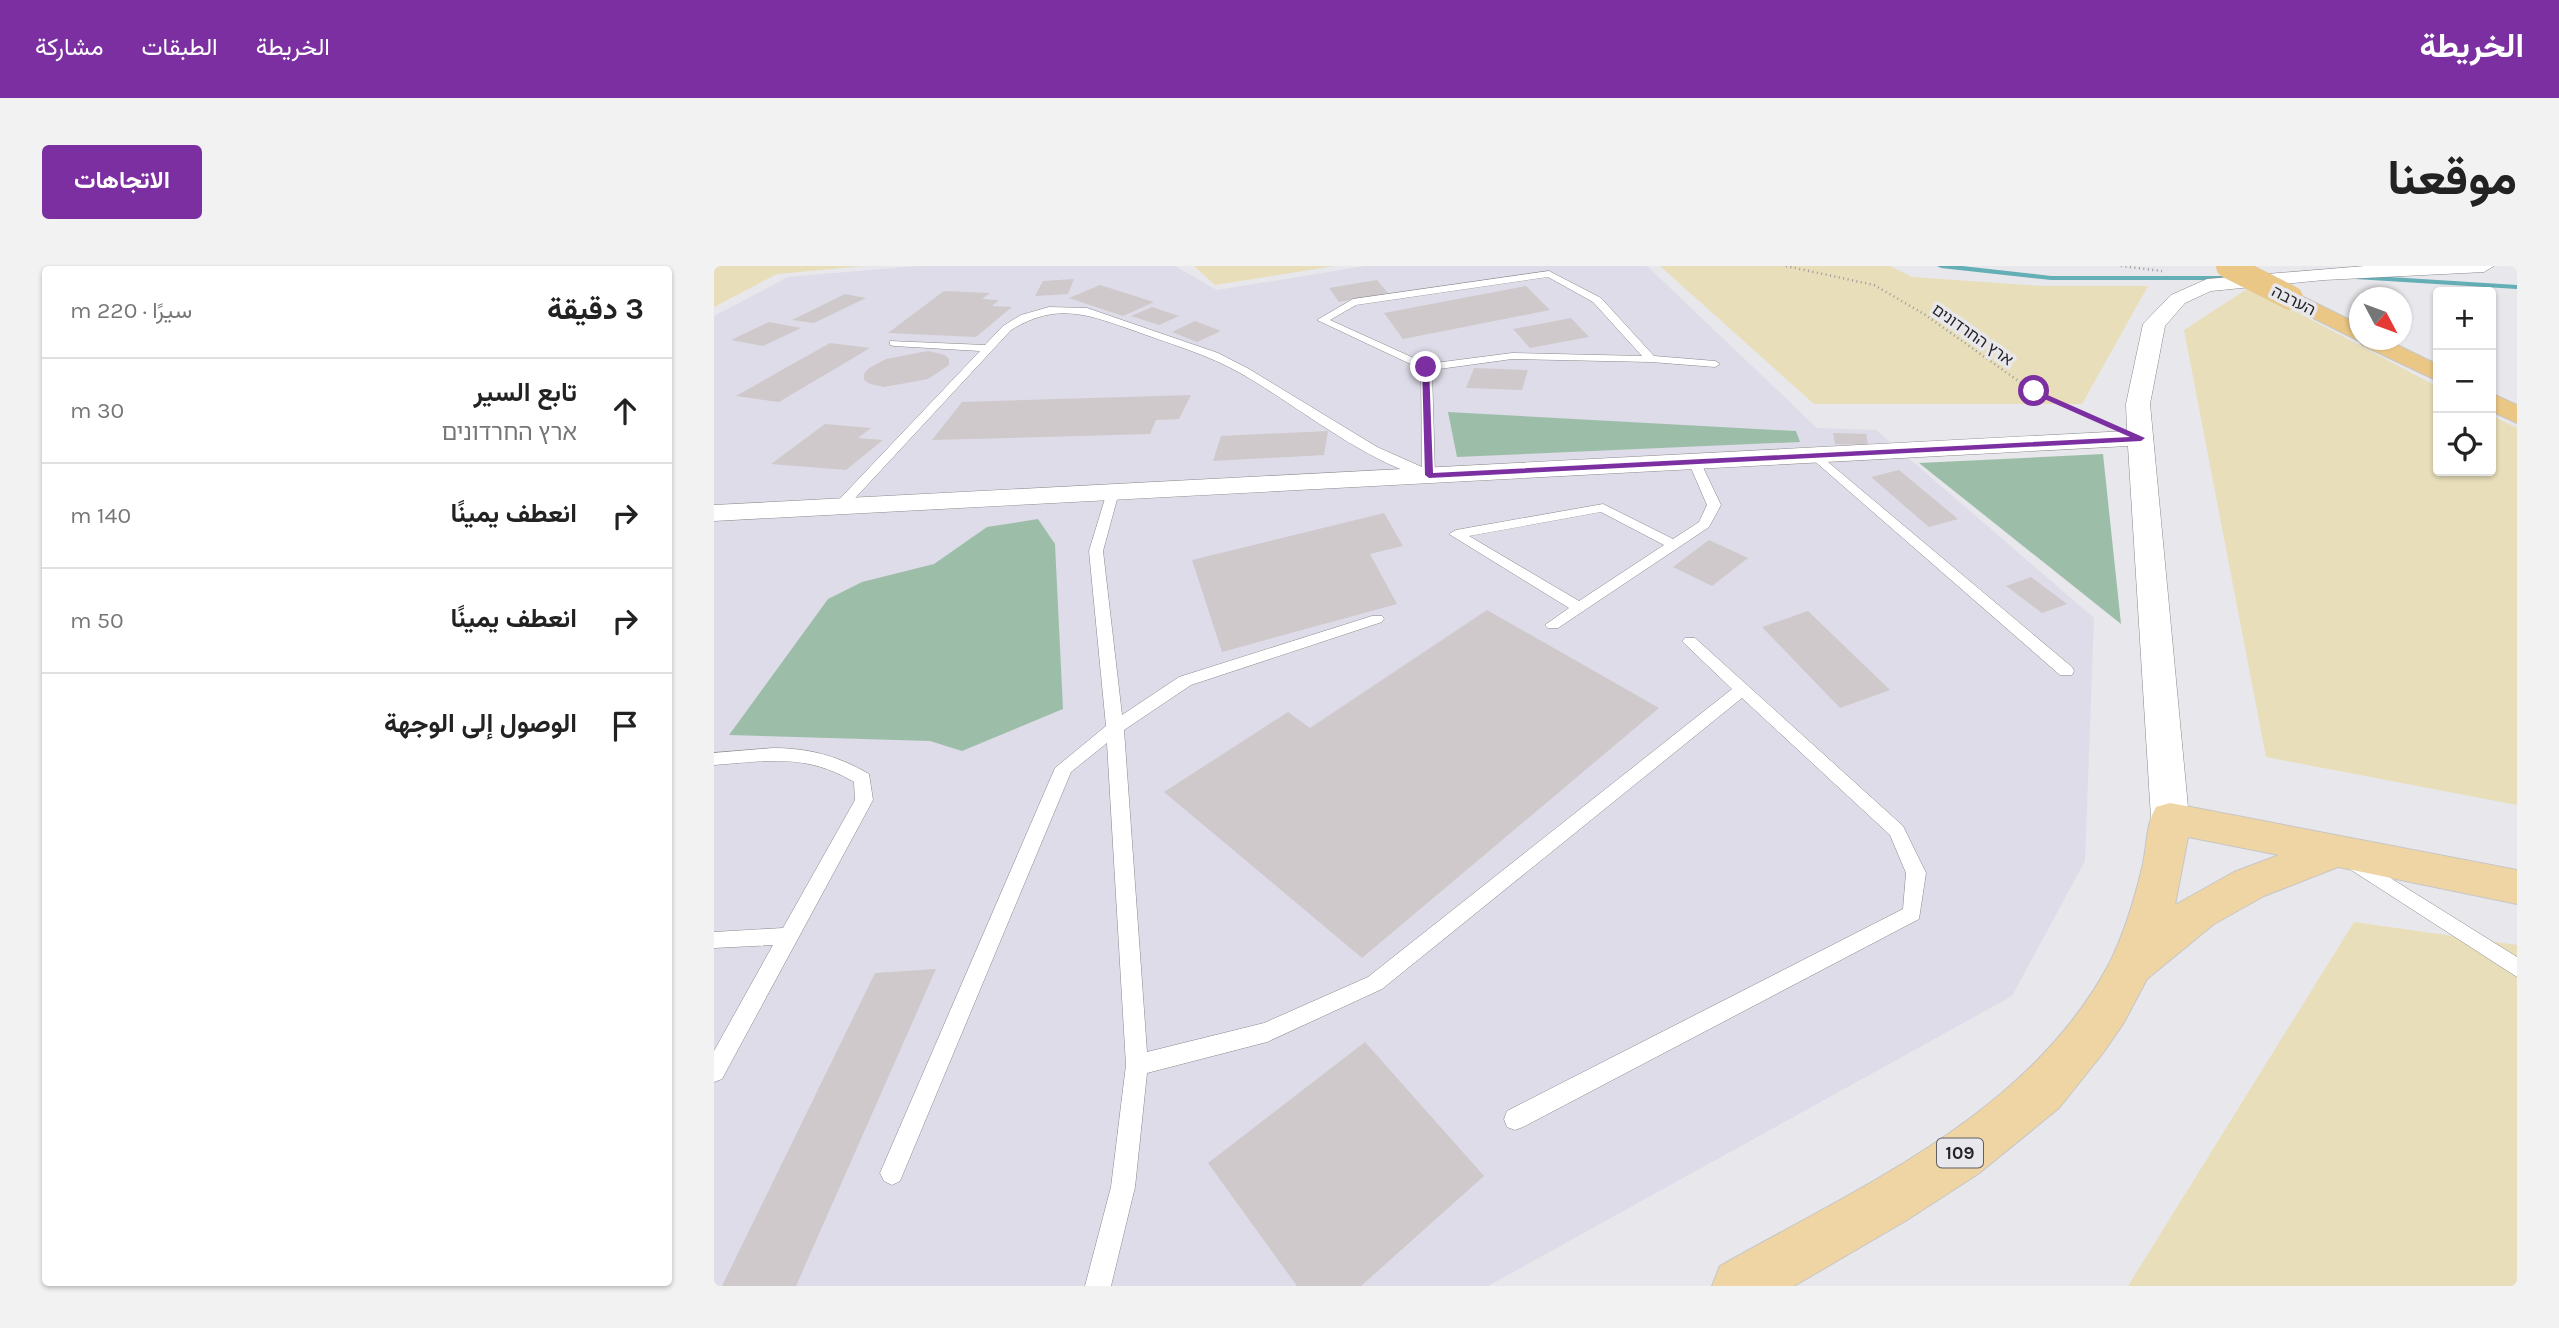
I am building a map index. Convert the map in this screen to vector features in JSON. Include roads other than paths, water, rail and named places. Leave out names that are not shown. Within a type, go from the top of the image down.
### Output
[{"type":"highway","name":"הערבה","points":[[2228,266],[2349,328]]},
{"type":"highway","name":"הערבה","points":[[2266,266],[2349,308]]},
{"type":"highway","points":[[2412,339],[2434,350]]},
{"type":"highway","points":[[2391,350],[2433,371]]},
{"type":"highway","points":[[2496,380],[2517,391]]},
{"type":"highway","points":[[2496,404],[2517,415]]},
{"type":"main road","points":[[2170,818],[2517,887]]},
{"type":"main road","name":"109","points":[[1740,1286],[1940,1167],[2029,1104],[2090,1035],[2132,967],[2153,913],[2166,866],[2170,818]]},
{"type":"main road","name":"109","points":[[2132,967],[2199,911],[2249,884],[2336,851]]},
{"type":"street","points":[[2170,818],[2138,404],[2154,324],[2178,299],[2207,285],[2229,281],[2484,266]]},
{"type":"street","points":[[714,513],[2141,438]]},
{"type":"lane","points":[[1651,359],[1597,300],[1549,274],[1353,302],[1322,320],[1426,367],[1512,356],[1651,359],[1714,364]]},
{"type":"lane","points":[[839,506],[1007,328],[1025,317],[1049,310],[1083,310],[1214,355],[1245,371],[1373,450],[1429,475],[1426,367]]},
{"type":"lane","points":[[894,343],[988,348]]},
{"type":"lane","points":[[1815,455],[2066,671]]},
{"type":"lane","points":[[1553,625],[1704,524],[1714,505],[1694,461]]},
{"type":"lane","points":[[1098,1286],[1123,1186],[1137,1065],[1115,728],[1096,551],[1114,492]]},
{"type":"lane","points":[[1578,607],[1456,534],[1603,508],[1672,544]]},
{"type":"lane","points":[[892,1173],[1064,768],[1115,728],[1185,681],[1377,619]]},
{"type":"lane","points":[[1515,1119],[1912,913],[1916,873],[1897,831],[1690,641]]},
{"type":"lane","points":[[1137,1065],[1267,1032],[1376,983],[1742,689]]},
{"type":"lane","points":[[714,759],[811,754],[842,764],[863,779],[864,800],[714,1072]]},
{"type":"lane","points":[[2336,851],[2517,968]]},
{"type":"lane","points":[[714,940],[789,936]]},
{"type":"waterway","points":[[1941,266],[2051,278],[2229,278]]},
{"type":"waterway","points":[[2358,277],[2517,287]]}]
